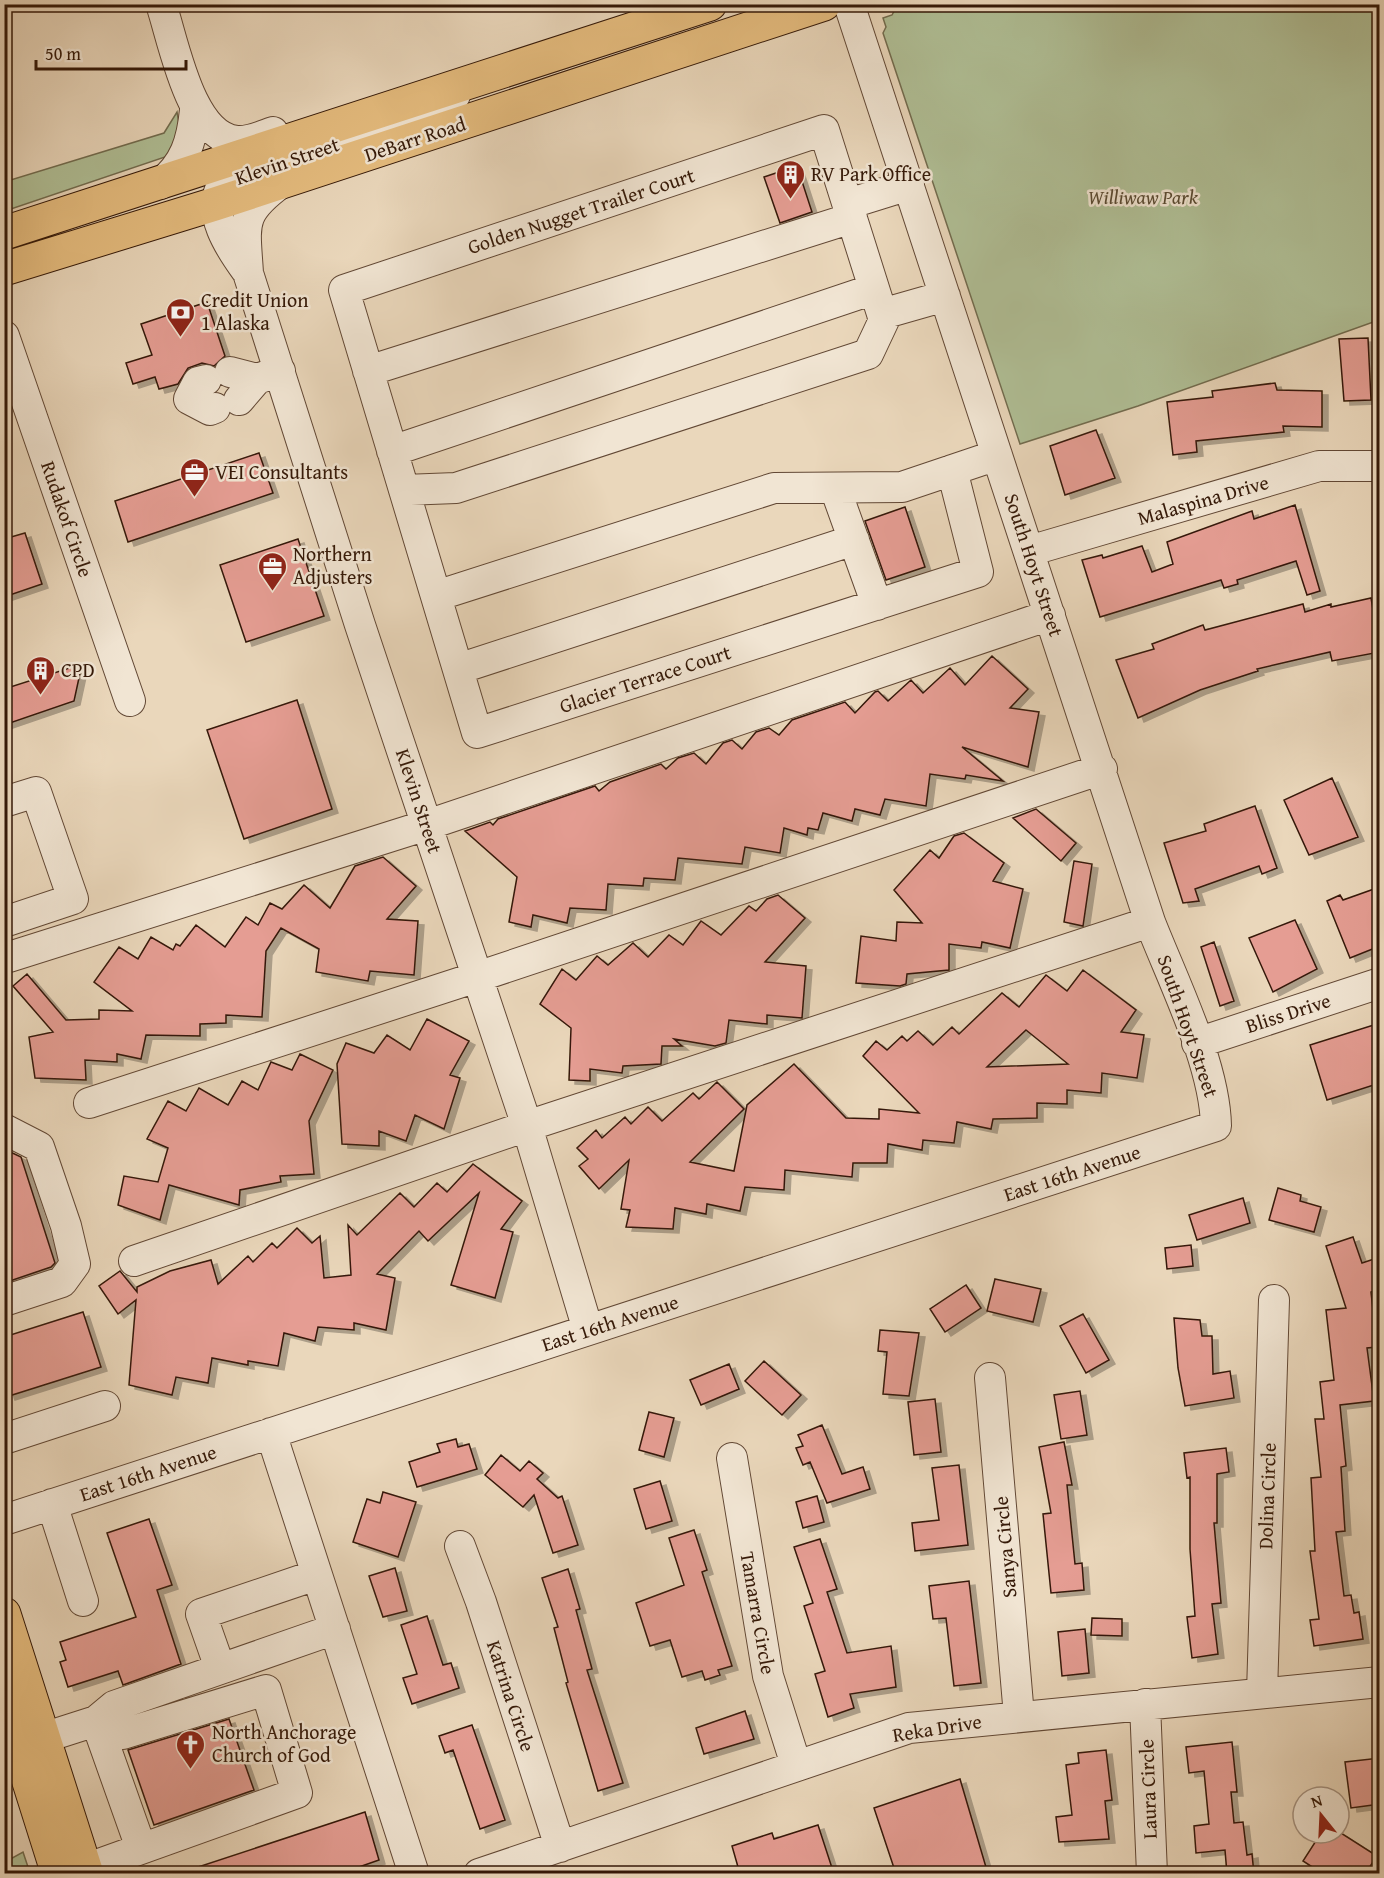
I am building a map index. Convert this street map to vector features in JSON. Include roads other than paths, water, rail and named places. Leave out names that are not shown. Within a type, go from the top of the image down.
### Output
[{"type":"main road","name":"DeBarr Road","points":[[4,233],[711,4]]},
{"type":"main road","name":"DeBarr Road","points":[[4,269],[215,204],[824,4]]},
{"type":"main road","points":[[4,1614],[31,1742],[77,1872]]},
{"type":"main road","points":[[4,1703],[31,1742]]},
{"type":"street","points":[[161,4],[195,110],[215,133],[225,138],[242,141],[468,68],[518,68]]},
{"type":"street","name":"South Hoyt Street","points":[[849,4],[1102,769],[1150,922],[1197,1044],[1215,1103],[1216,1126]]},
{"type":"street","name":"Klevin Street","points":[[248,273],[231,248],[218,217],[215,204],[222,186],[243,174],[423,114],[472,83]]},
{"type":"street","points":[[160,184],[174,172],[187,152],[195,110]]},
{"type":"street","name":"Golden Nugget Trailer Court","points":[[404,490],[344,290],[824,130],[878,301]]},
{"type":"street","name":"Klevin Street","points":[[282,182],[254,204],[248,217],[248,273],[228,388],[427,825],[526,1126],[588,1330]]},
{"type":"street","points":[[368,371],[771,244],[909,185]]},
{"type":"street","points":[[392,451],[878,301],[945,296]]},
{"type":"street","points":[[404,490],[456,488],[868,354],[884,320],[878,301]]},
{"type":"street","name":"Rudakof Circle","points":[[4,336],[130,701]]},
{"type":"street","points":[[436,596],[774,488],[902,487],[997,455]]},
{"type":"street","name":"Malaspina Drive","points":[[1029,551],[1319,466],[1380,466]]},
{"type":"street","name":"Glacier Terrace Court","points":[[404,490],[477,733],[978,572],[952,470]]},
{"type":"street","points":[[835,488],[877,605]]},
{"type":"street","points":[[458,669],[854,540]]},
{"type":"street","points":[[9,957],[427,825],[1050,615]]},
{"type":"street","points":[[88,1103],[477,977],[1102,769]]},
{"type":"street","points":[[4,802],[36,792],[73,899],[4,922]]},
{"type":"street","points":[[134,1261],[526,1126],[1150,922]]},
{"type":"street","name":"Bliss Drive","points":[[1197,1044],[1380,982]]},
{"type":"street","name":"East 16th Avenue","points":[[4,1520],[1216,1126]]},
{"type":"street","points":[[4,1129],[39,1147],[66,1226],[75,1264],[62,1282],[4,1301]]},
{"type":"street","name":"Dolina Circle","points":[[1262,1693],[1274,1300]]},
{"type":"street","name":"Sanya Circle","points":[[990,1378],[1019,1716]]},
{"type":"street","points":[[4,1439],[105,1406]]},
{"type":"street","points":[[271,1433],[414,1874]]},
{"type":"street","name":"Tamarra Circle","points":[[732,1458],[768,1676],[796,1765]]},
{"type":"street","points":[[52,1504],[83,1600]]},
{"type":"street","name":"Katrina Circle","points":[[460,1546],[481,1602],[560,1846]]},
{"type":"street","points":[[220,1668],[201,1614],[316,1575]]},
{"type":"street","points":[[31,1742],[96,1721],[114,1706],[335,1629]]},
{"type":"street","name":"Reka Drive","points":[[479,1874],[909,1728],[1380,1682]]},
{"type":"street","points":[[77,1872],[297,1793],[266,1690],[123,1734],[96,1721]]},
{"type":"street","name":"Laura Circle","points":[[1144,1704],[1152,1874]]},
{"type":"street","points":[[96,1721],[141,1848]]},
{"type":"place","name":"RV Park Office","points":[[790,200]]},
{"type":"place","name":"Credit Union 1 Alaska","points":[[180,338]]},
{"type":"place","name":"VEI Consultants","points":[[194,498]]},
{"type":"place","name":"Northern Adjusters","points":[[272,592]]},
{"type":"place","name":"CPD","points":[[40,696]]},
{"type":"place","name":"North Anchorage Church of God","points":[[191,1770]]},
{"type":"park label","name":"Williwaw Park","points":[[1143,197]]}]
